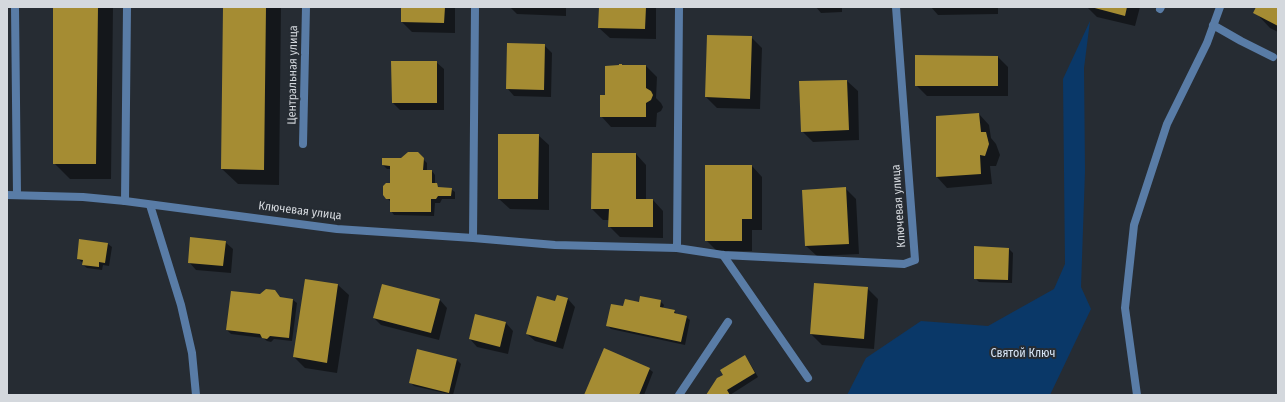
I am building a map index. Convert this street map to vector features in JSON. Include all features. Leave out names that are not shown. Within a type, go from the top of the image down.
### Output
[{"type":"street","points":[[15,7],[17,195]]},
{"type":"street","points":[[126,201],[127,7]]},
{"type":"street","name":"Центральная улица","points":[[303,144],[306,7]]},
{"type":"street","points":[[472,238],[475,7]]},
{"type":"street","points":[[677,248],[679,7]]},
{"type":"street","name":"Ключевая улица","points":[[7,195],[83,197],[126,201],[337,229],[555,245],[677,248],[723,255],[904,264],[915,260],[896,7]]},
{"type":"street","points":[[1137,395],[1125,308],[1134,225],[1166,124],[1207,43],[1220,7]]},
{"type":"street","points":[[1213,24],[1273,57]]},
{"type":"street","points":[[150,205],[181,305],[192,353],[196,395]]},
{"type":"street","points":[[723,255],[808,378]]},
{"type":"street","points":[[679,395],[728,322]]},
{"type":"green space","name":"Святой Ключ","points":[[1090,21],[1084,68],[1085,171],[1081,287],[1091,309],[1050,395],[847,395],[866,358],[921,321],[988,326],[1054,289],[1065,264],[1063,79]]},
{"type":"building","points":[[53,7],[98,7],[96,164],[53,164]]},
{"type":"building","points":[[223,7],[266,7],[264,170],[221,169]]},
{"type":"building","points":[[401,7],[445,7],[444,23],[401,22]]},
{"type":"building","points":[[599,7],[646,7],[645,29],[598,28]]},
{"type":"building","points":[[1091,7],[1127,7],[1125,16]]},
{"type":"building","points":[[1256,7],[1278,7],[1278,26],[1253,13]]},
{"type":"building","points":[[707,35],[752,36],[750,99],[705,97]]},
{"type":"building","points":[[507,43],[545,44],[544,90],[506,89]]},
{"type":"building","points":[[915,55],[998,56],[998,86],[915,86]]},
{"type":"building","points":[[391,61],[437,61],[437,103],[392,103]]},
{"type":"building","points":[[619,64],[646,65],[646,88],[651,91],[653,95],[651,100],[646,103],[646,117],[600,117],[600,95],[605,95],[605,66]]},
{"type":"building","points":[[847,80],[849,130],[801,132],[799,81]]},
{"type":"building","points":[[979,113],[981,132],[986,132],[989,144],[985,156],[980,155],[981,174],[936,177],[936,116]]},
{"type":"building","points":[[498,134],[539,134],[538,199],[498,199]]},
{"type":"building","points":[[408,152],[418,152],[424,158],[423,170],[432,170],[432,183],[437,183],[438,187],[452,188],[451,196],[438,196],[436,199],[431,199],[431,212],[390,212],[390,199],[386,199],[383,195],[383,186],[386,183],[390,183],[390,166],[382,165],[382,158],[401,158]]},
{"type":"building","points":[[592,153],[636,153],[636,199],[653,199],[653,227],[608,227],[609,209],[591,209]]},
{"type":"building","points":[[705,165],[752,165],[752,219],[742,219],[742,241],[705,241]]},
{"type":"building","points":[[846,187],[849,244],[805,246],[802,190]]},
{"type":"building","points":[[190,237],[226,241],[223,266],[188,263]]},
{"type":"building","points":[[79,239],[108,243],[105,263],[99,262],[99,267],[82,265],[83,260],[77,259]]},
{"type":"building","points":[[974,246],[1009,248],[1008,280],[974,279]]},
{"type":"building","points":[[305,279],[338,284],[327,363],[293,357]]},
{"type":"building","points":[[814,283],[868,287],[864,339],[810,334]]},
{"type":"building","points":[[382,284],[440,299],[431,333],[373,318]]},
{"type":"building","points":[[266,289],[275,290],[280,297],[293,299],[289,338],[270,336],[267,339],[262,338],[260,334],[226,330],[231,291],[260,294]]},
{"type":"building","points":[[557,295],[568,298],[556,342],[526,334],[537,296],[555,301]]},
{"type":"building","points":[[640,296],[661,300],[660,307],[675,310],[674,313],[687,316],[681,342],[606,326],[611,304],[623,306],[625,299],[639,302]]},
{"type":"building","points":[[475,314],[506,322],[500,347],[469,339]]},
{"type":"building","points":[[604,348],[650,368],[639,395],[584,395]]},
{"type":"building","points":[[417,349],[457,359],[449,393],[409,383]]},
{"type":"building","points":[[745,355],[755,373],[727,390],[730,395],[706,395],[717,378],[723,375],[720,370]]}]
